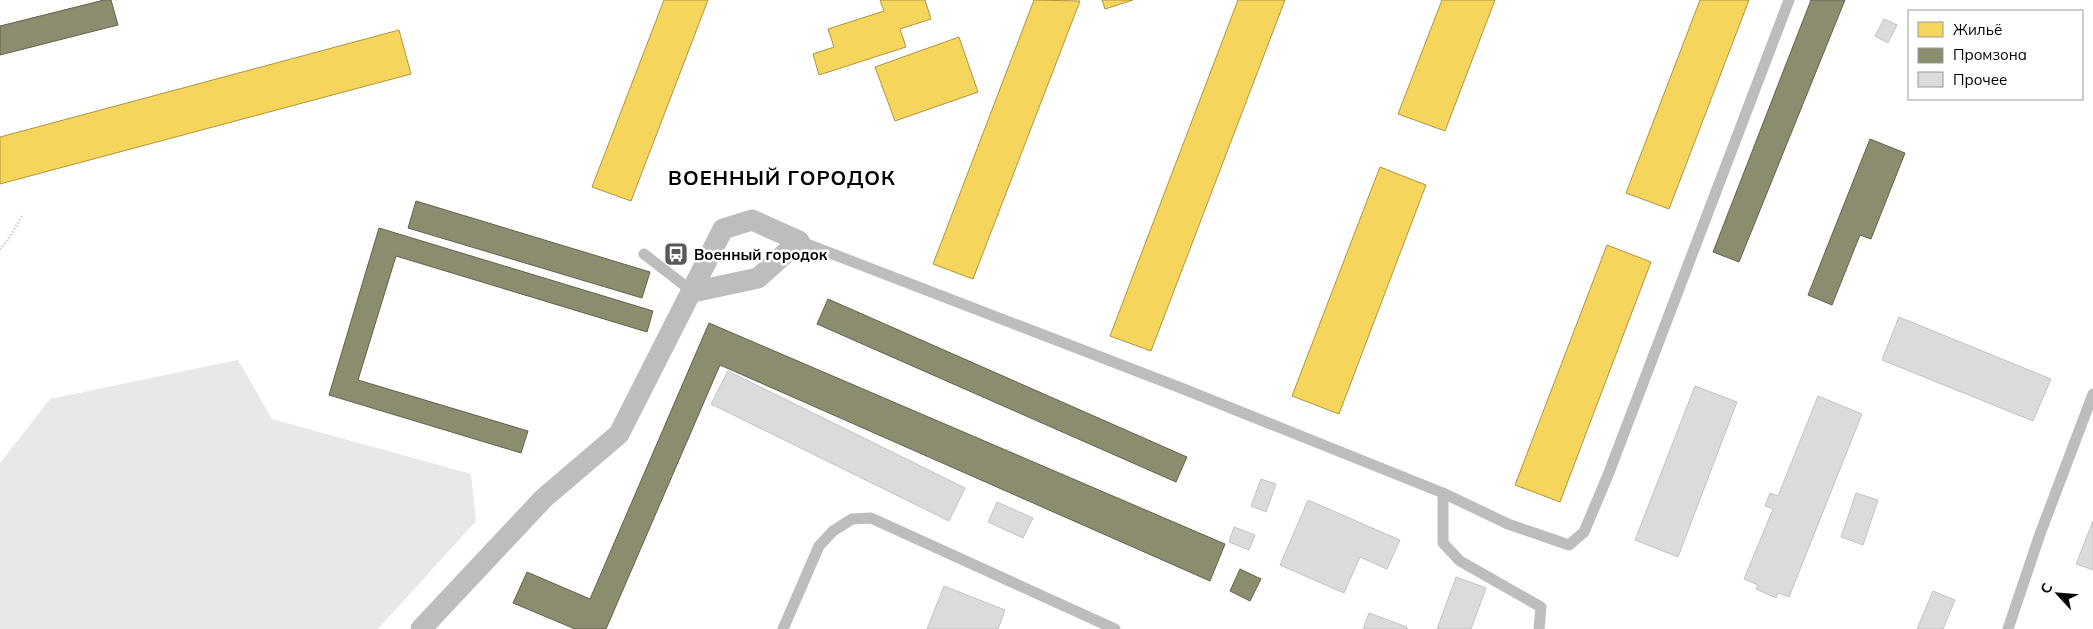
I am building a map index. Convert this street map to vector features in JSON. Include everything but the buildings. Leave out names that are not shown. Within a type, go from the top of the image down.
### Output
[{"type":"street","points":[[421,629],[544,498],[619,434],[723,229],[752,220],[800,241],[758,278],[692,292]]},
{"type":"lane","points":[[800,241],[1172,384],[1443,493],[1508,524],[1569,545],[1584,532],[1608,475],[1789,0]]},
{"type":"lane","points":[[644,254],[692,292]]},
{"type":"lane","points":[[2008,629],[2040,534],[2093,394]]},
{"type":"lane","points":[[1443,493],[1443,543],[1460,561],[1541,607],[1539,629]]},
{"type":"lane","points":[[783,629],[820,546],[832,531],[852,519],[871,518],[1115,629]]},
{"type":"path","points":[[0,249],[22,216]]},
{"type":"shaded area","points":[[238,360],[272,419],[471,474],[476,521],[378,629],[0,629],[0,463],[50,399]]},
{"type":"place","name":"Военный городок","points":[[676,254]]},
{"type":"district","name":"ВОЕННЫЙ ГОРОДОК","points":[[782,177]]}]
